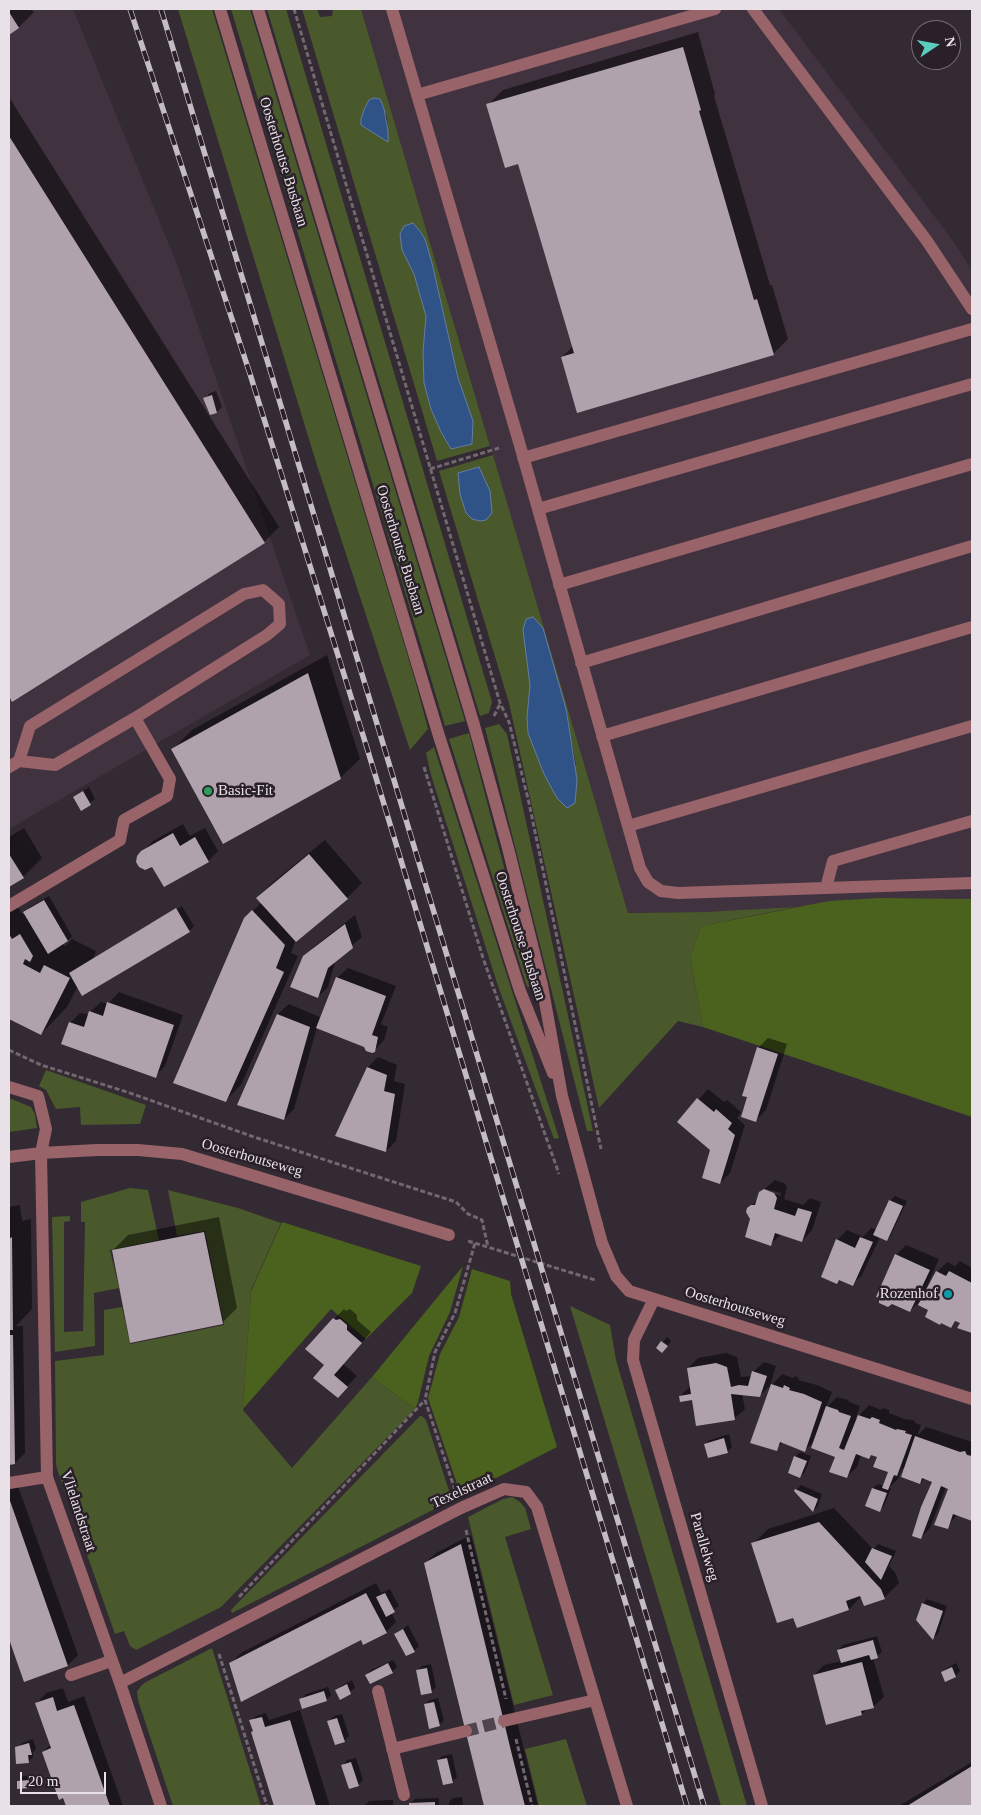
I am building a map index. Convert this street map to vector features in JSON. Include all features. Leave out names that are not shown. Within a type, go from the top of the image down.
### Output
[{"type":"street","name":"Oosterhoutse Busbaan","points":[[220,9],[442,746],[520,991],[562,1096]]},
{"type":"street","name":"Oosterhoutse Busbaan","points":[[258,9],[474,725],[508,848],[542,985],[562,1096],[602,1244],[616,1276],[629,1292]]},
{"type":"street","points":[[392,9],[538,508],[640,868],[648,882],[661,891],[678,893],[972,883]]},
{"type":"street","points":[[417,96],[714,9]]},
{"type":"street","points":[[753,9],[926,241],[972,309]]},
{"type":"street","points":[[523,458],[972,329]]},
{"type":"street","points":[[538,508],[972,384]]},
{"type":"street","points":[[559,585],[972,464]]},
{"type":"street","points":[[581,663],[972,546]]},
{"type":"street","points":[[263,590],[279,604],[280,624],[267,635],[135,718],[56,765],[14,764],[30,726],[244,594],[263,590]]},
{"type":"street","points":[[602,736],[972,628]]},
{"type":"street","points":[[9,906],[120,840],[124,820],[167,796],[170,779],[135,718]]},
{"type":"street","points":[[628,826],[972,726]]},
{"type":"street","points":[[826,888],[833,861],[972,821]]},
{"type":"street","points":[[9,1088],[38,1096],[46,1129],[40,1153]]},
{"type":"street","name":"Oosterhoutseweg","points":[[9,1157],[40,1153],[138,1150],[182,1154],[449,1235]]},
{"type":"street","name":"Vlielandstraat","points":[[40,1153],[47,1477],[120,1683],[161,1806]]},
{"type":"street","name":"Oosterhoutseweg","points":[[629,1292],[972,1399]]},
{"type":"street","name":"Parallelweg","points":[[654,1299],[634,1340],[633,1360],[762,1806]]},
{"type":"street","points":[[9,1483],[47,1477]]},
{"type":"street","name":"Texelstraat","points":[[120,1683],[460,1508],[504,1489],[526,1492],[537,1507],[627,1806]]},
{"type":"street","points":[[71,1675],[112,1661]]},
{"type":"street","points":[[378,1691],[404,1795]]},
{"type":"street","points":[[504,1722],[595,1700]]},
{"type":"street","points":[[392,1749],[466,1731]]},
{"type":"path","points":[[294,9],[500,703],[509,722],[529,803],[601,1150]]},
{"type":"path","points":[[430,469],[491,450]]},
{"type":"path","points":[[9,1050],[41,1065],[127,1092],[254,1137],[456,1202],[468,1214],[482,1220],[488,1247],[629,1292]]},
{"type":"shaded area","points":[[9,9],[73,9],[178,267],[310,655],[9,829]]},
{"type":"shaded area","points":[[361,9],[779,9],[953,241],[972,270],[972,899],[705,912],[628,913]]},
{"type":"green space","points":[[178,9],[212,9],[415,680],[428,729],[410,750],[315,459]]},
{"type":"green space","points":[[231,9],[250,9],[465,721],[445,726]]},
{"type":"green space","points":[[267,9],[286,9],[492,702],[489,713],[480,716]]},
{"type":"green space","points":[[302,9],[317,9],[320,17],[332,16],[333,9],[361,9],[490,446],[437,461]],"holes":[[[374,98],[380,99],[387,118],[388,131],[361,125],[364,110],[369,100]],[[413,223],[432,263],[458,378],[473,421],[472,444],[451,449],[431,409],[424,382],[423,352],[426,316],[414,274],[407,260],[404,226]]]},
{"type":"green space","points":[[493,455],[628,913],[705,912],[796,907],[701,926],[690,957],[703,1027],[678,1021],[599,1108],[509,703],[439,471]],"holes":[[[543,628],[566,709],[576,765],[534,747],[528,733],[527,717],[530,685],[527,648]]]},
{"type":"green space","points":[[499,724],[507,734],[593,1131],[587,1131],[485,728]]},
{"type":"green space","points":[[469,733],[535,986],[527,987],[449,739]]},
{"type":"green space","points":[[434,747],[559,1138],[554,1139],[498,986],[431,775],[426,753]]},
{"type":"green space","points":[[879,898],[972,899],[972,1117],[703,1027],[690,957],[701,926],[829,901]]},
{"type":"green space","points":[[46,1070],[146,1105],[140,1124],[81,1125],[80,1107],[56,1109],[46,1090],[39,1086]]},
{"type":"green space","points":[[9,1098],[31,1107],[35,1114],[37,1128],[9,1132]]},
{"type":"green space","points":[[130,1188],[148,1190],[159,1240],[110,1250],[119,1288],[94,1293],[95,1346],[55,1352],[52,1217],[70,1216],[70,1221],[64,1222],[64,1332],[83,1331],[85,1222],[81,1222],[81,1202]]},
{"type":"green space","points":[[168,1190],[238,1208],[281,1223],[251,1290],[243,1410],[292,1468],[372,1377],[415,1409],[221,1607],[136,1650],[130,1646],[124,1631],[115,1634],[58,1472],[56,1464],[55,1361],[104,1355],[104,1310],[122,1307],[130,1344],[224,1325],[205,1231],[177,1236]]},
{"type":"green space","points":[[282,1222],[421,1266],[412,1293],[366,1339],[331,1309],[243,1409],[251,1291]]},
{"type":"green space","points":[[463,1266],[450,1312],[429,1356],[415,1409],[372,1377]]},
{"type":"green space","points":[[472,1269],[510,1281],[511,1294],[557,1447],[461,1496],[428,1398],[440,1354],[459,1317]]},
{"type":"green space","points":[[570,1306],[610,1325],[616,1360],[747,1806],[721,1806]]},
{"type":"green space","points":[[420,1416],[426,1420],[452,1500],[232,1613],[231,1610]]},
{"type":"green space","points":[[512,1497],[525,1508],[531,1529],[505,1537],[553,1695],[514,1705],[468,1517],[503,1499]]},
{"type":"green space","points":[[212,1648],[261,1806],[173,1806],[138,1700],[137,1691],[144,1683]]},
{"type":"green space","points":[[566,1739],[587,1806],[539,1806],[525,1749]]},
{"type":"water","points":[[374,98],[380,99],[384,109],[388,142],[361,125],[364,110],[369,100]]},
{"type":"water","points":[[413,223],[425,239],[458,378],[473,421],[472,444],[451,449],[431,409],[424,383],[423,352],[426,316],[414,274],[402,250],[400,234],[404,226]]},
{"type":"water","points":[[479,467],[490,491],[492,513],[486,520],[480,521],[472,519],[466,513],[460,494],[458,473]]},
{"type":"water","points":[[533,617],[543,628],[566,709],[577,780],[575,803],[567,808],[557,798],[544,774],[528,733],[527,717],[530,685],[523,630],[526,619]]},
{"type":"building","points":[[9,12],[19,28],[9,35]]},
{"type":"building","points":[[683,47],[701,110],[699,111],[754,300],[757,299],[774,355],[577,413],[561,357],[574,353],[518,164],[505,168],[486,104]]},
{"type":"building","points":[[9,136],[265,543],[12,702],[9,696]]},
{"type":"building","points":[[212,395],[217,413],[210,415],[203,398]]},
{"type":"building","points":[[308,673],[341,779],[223,844],[171,749]]},
{"type":"building","points":[[83,791],[91,805],[81,811],[73,797]]},
{"type":"building","points":[[173,833],[180,846],[195,837],[209,862],[164,887],[152,867],[145,870],[139,867],[136,862],[137,856],[141,851]]},
{"type":"building","points":[[9,854],[24,878],[9,887]]},
{"type":"building","points":[[309,854],[348,899],[296,942],[256,898]]},
{"type":"building","points":[[44,900],[68,941],[48,954],[23,912]]},
{"type":"building","points":[[176,908],[190,932],[82,996],[69,973]]},
{"type":"building","points":[[252,910],[285,945],[276,968],[284,972],[226,1102],[173,1083],[244,918]]},
{"type":"building","points":[[345,924],[353,948],[328,968],[318,998],[290,987],[303,956]]},
{"type":"building","points":[[9,934],[12,939],[20,934],[33,956],[30,962],[25,959],[23,964],[40,973],[44,965],[70,978],[41,1035],[9,1019]]},
{"type":"building","points":[[336,977],[386,996],[372,1035],[378,1037],[375,1052],[366,1051],[364,1047],[316,1028]]},
{"type":"building","points":[[107,1002],[174,1025],[156,1078],[61,1044],[69,1022],[84,1027],[89,1011],[103,1016]]},
{"type":"building","points":[[277,1014],[310,1027],[284,1120],[237,1105]]},
{"type":"building","points":[[757,1047],[778,1054],[756,1122],[741,1117],[747,1097],[742,1096]]},
{"type":"building","points":[[367,1067],[387,1075],[384,1091],[395,1094],[386,1152],[335,1136]]},
{"type":"building","points":[[697,1098],[714,1112],[716,1109],[732,1123],[728,1129],[735,1135],[720,1184],[702,1178],[710,1150],[677,1122]]},
{"type":"building","points":[[764,1189],[774,1193],[777,1198],[774,1209],[795,1216],[798,1208],[812,1212],[802,1242],[775,1233],[771,1246],[745,1237],[750,1219],[746,1212],[747,1208],[755,1205],[759,1192]]},
{"type":"building","points":[[889,1200],[903,1206],[887,1241],[873,1235]]},
{"type":"building","points":[[204,1232],[223,1324],[130,1343],[112,1250]]},
{"type":"building","points":[[12,1237],[13,1330],[9,1330],[9,1239]]},
{"type":"building","points":[[860,1237],[873,1242],[853,1286],[839,1280],[837,1284],[821,1277],[836,1239],[855,1248]]},
{"type":"building","points":[[895,1254],[930,1270],[910,1312],[892,1304],[888,1307],[879,1303],[879,1298],[876,1297]]},
{"type":"building","name":"Rozenhof","points":[[936,1271],[946,1276],[949,1271],[972,1283],[972,1333],[957,1328],[960,1323],[955,1321],[951,1328],[941,1323],[940,1325],[925,1317],[928,1310],[918,1305]]},
{"type":"building","points":[[333,1318],[336,1320],[340,1319],[347,1325],[347,1330],[362,1343],[334,1375],[348,1387],[338,1398],[313,1378],[324,1365],[305,1349]]},
{"type":"building","points":[[9,1335],[13,1335],[15,1464],[9,1465]]},
{"type":"building","points":[[661,1341],[668,1346],[662,1353],[656,1348]]},
{"type":"building","points":[[716,1363],[727,1367],[731,1387],[739,1385],[748,1386],[752,1371],[767,1376],[760,1397],[731,1394],[735,1420],[696,1426],[692,1400],[680,1402],[679,1396],[691,1394],[687,1368]]},
{"type":"building","points":[[771,1384],[783,1388],[784,1385],[790,1388],[789,1390],[822,1402],[805,1452],[780,1442],[777,1451],[750,1443]]},
{"type":"building","points":[[826,1406],[851,1416],[839,1448],[844,1450],[858,1415],[870,1419],[872,1417],[880,1420],[879,1423],[896,1430],[906,1431],[905,1433],[912,1435],[897,1476],[894,1475],[888,1490],[882,1488],[888,1472],[873,1467],[877,1457],[871,1455],[869,1459],[856,1454],[847,1478],[829,1472],[835,1457],[811,1448]]},
{"type":"building","points":[[915,1436],[960,1452],[965,1451],[967,1455],[972,1456],[972,1521],[953,1514],[948,1529],[934,1525],[948,1489],[941,1486],[921,1539],[912,1536],[921,1507],[932,1482],[922,1478],[920,1484],[901,1477]]},
{"type":"building","points":[[724,1438],[728,1453],[708,1458],[704,1444]]},
{"type":"building","points":[[794,1456],[807,1461],[800,1478],[788,1473]]},
{"type":"building","points":[[872,1488],[887,1493],[880,1512],[865,1506]]},
{"type":"building","points":[[795,1489],[818,1499],[813,1512],[794,1491]]},
{"type":"building","points":[[9,1498],[68,1666],[24,1682],[9,1639]]},
{"type":"building","points":[[819,1522],[881,1589],[885,1599],[864,1606],[860,1596],[846,1601],[849,1610],[797,1628],[793,1618],[777,1623],[751,1543]]},
{"type":"building","points":[[461,1544],[525,1806],[484,1806],[424,1563]]},
{"type":"building","points":[[872,1548],[892,1556],[881,1580],[865,1562]]},
{"type":"building","points":[[366,1593],[387,1633],[363,1645],[361,1640],[241,1702],[229,1663]]},
{"type":"building","points":[[385,1593],[395,1612],[386,1617],[376,1597]]},
{"type":"building","points":[[922,1603],[943,1611],[933,1640],[916,1620]]},
{"type":"building","points":[[403,1629],[415,1652],[406,1656],[394,1634]]},
{"type":"building","points":[[873,1640],[878,1658],[871,1660],[869,1655],[841,1663],[837,1650]]},
{"type":"building","points":[[862,1662],[874,1708],[861,1711],[862,1715],[826,1725],[813,1675]]},
{"type":"building","points":[[388,1663],[393,1673],[370,1684],[365,1675]]},
{"type":"building","points":[[952,1667],[956,1677],[945,1682],[941,1672]]},
{"type":"building","points":[[427,1668],[432,1693],[421,1695],[416,1670]]},
{"type":"building","points":[[347,1684],[351,1694],[340,1700],[335,1690]]},
{"type":"building","points":[[324,1691],[327,1701],[302,1709],[299,1699]]},
{"type":"building","points":[[53,1697],[57,1711],[74,1705],[110,1806],[66,1806],[63,1798],[59,1800],[42,1752],[51,1748],[35,1703]]},
{"type":"building","points":[[434,1702],[440,1726],[429,1729],[424,1704]]},
{"type":"building","points":[[262,1717],[265,1727],[290,1720],[316,1806],[274,1806],[249,1720]]},
{"type":"building","points":[[337,1718],[345,1742],[335,1745],[327,1721]]},
{"type":"building","points":[[29,1743],[32,1755],[28,1755],[29,1763],[16,1764],[15,1747]]},
{"type":"building","points":[[447,1758],[453,1783],[443,1785],[437,1760]]},
{"type":"building","points":[[351,1762],[359,1786],[349,1789],[341,1765]]},
{"type":"building","points":[[972,1766],[972,1806],[907,1806]]},
{"type":"building","points":[[29,1780],[30,1788],[17,1789],[17,1781]]},
{"type":"building","points":[[435,1802],[435,1806],[409,1806],[409,1803]]},
{"type":"tunnel","points":[[466,1731],[504,1721]]},
{"type":"railway","points":[[130,9],[250,374],[367,748],[687,1806]]},
{"type":"railway","points":[[161,9],[704,1806]]},
{"type":"place","name":"Basic-Fit","points":[[208,791]]},
{"type":"place","name":"Rozenhof","points":[[948,1294]]}]
